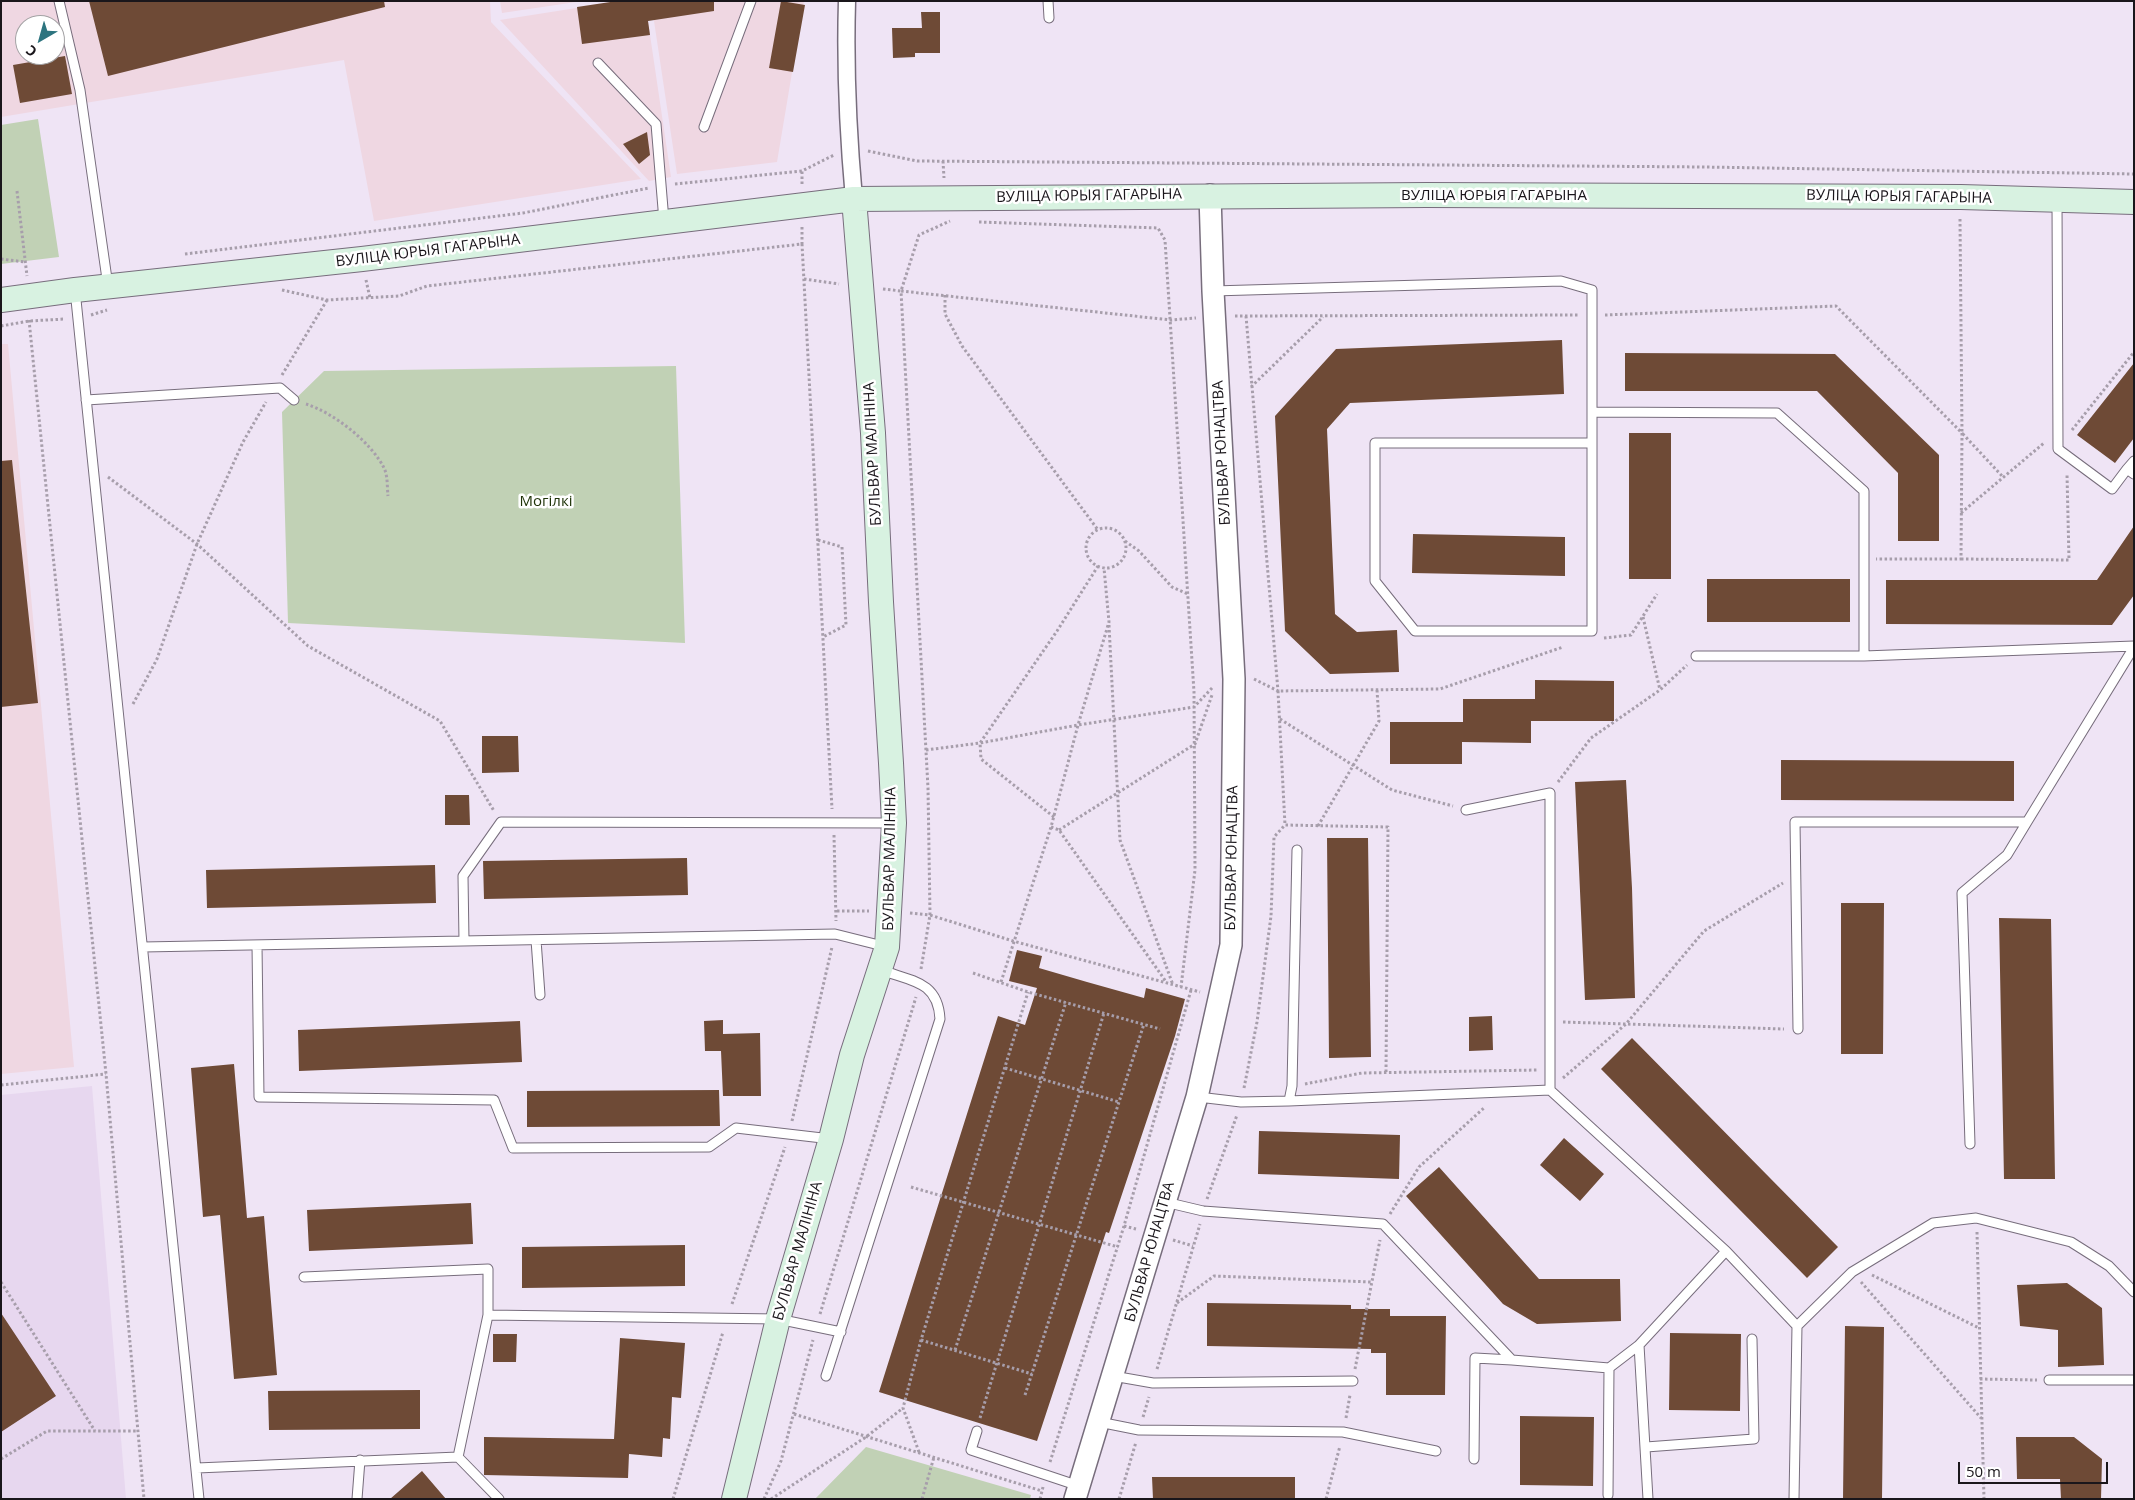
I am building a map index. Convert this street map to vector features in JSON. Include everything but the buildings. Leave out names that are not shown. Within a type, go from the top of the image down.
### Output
[{"type":"main road","name":"ВУЛІЦА ЮРЫЯ ГАГАРЫНА","points":[[1,300],[75,290],[109,298],[362,260],[664,221],[854,199],[1210,195],[1960,197],[2134,202]]},
{"type":"main road","name":"БУЛЬВАР МАЛІНІНА","points":[[734,1499],[778,1319],[852,1055],[887,947],[894,823],[873,433],[854,199]]},
{"type":"street","points":[[847,1],[846,42],[849,148],[854,199]]},
{"type":"street","name":"БУЛЬВАР ЮНАЦТВА","points":[[1077,1492],[1197,1097],[1231,945],[1234,678],[1214,316],[1210,195]]},
{"type":"lane","points":[[59,1],[80,90],[109,298]]},
{"type":"lane","points":[[704,127],[751,1]]},
{"type":"lane","points":[[1048,1],[1049,18]]},
{"type":"lane","points":[[598,63],[656,124],[664,221]]},
{"type":"lane","points":[[2057,200],[2058,449],[2112,489],[2130,472],[2134,461]]},
{"type":"lane","points":[[1213,291],[1561,281],[1592,290],[1592,315],[1592,412],[1592,444],[1592,631],[1414,631],[1375,581],[1374,443],[1592,444]]},
{"type":"lane","points":[[75,290],[198,1468],[199,1499]]},
{"type":"lane","points":[[86,400],[275,388],[280,388],[294,400]]},
{"type":"lane","points":[[1592,412],[1777,413],[1864,491],[1864,656]]},
{"type":"lane","points":[[1696,656],[1864,656],[2134,646]]},
{"type":"lane","points":[[1970,1144],[1962,893],[2007,855],[2134,646]]},
{"type":"lane","points":[[1466,810],[1550,793],[1550,1090]]},
{"type":"lane","points":[[464,941],[463,876],[501,822],[894,823]]},
{"type":"lane","points":[[1798,1029],[1795,822],[2026,822]]},
{"type":"lane","points":[[1289,1102],[1292,1086],[1297,850]]},
{"type":"lane","points":[[143,947],[835,934],[887,947]]},
{"type":"lane","points":[[536,940],[540,995]]},
{"type":"lane","points":[[257,945],[259,1097],[494,1100],[513,1148],[709,1147],[736,1128],[830,1139]]},
{"type":"lane","points":[[826,1376],[940,1019],[936,998],[931,990],[880,970]]},
{"type":"lane","points":[[1197,1097],[1241,1102],[1289,1102],[1550,1090],[1726,1250],[1797,1326],[1794,1499]]},
{"type":"lane","points":[[1164,1202],[1203,1211],[1383,1224],[1512,1360]]},
{"type":"lane","points":[[1797,1326],[1855,1270],[1933,1222],[1976,1218],[2071,1242],[2109,1266],[2134,1292]]},
{"type":"lane","points":[[1474,1459],[1475,1358],[1608,1368],[1639,1345],[1726,1250]]},
{"type":"lane","points":[[304,1278],[488,1269],[488,1314],[458,1457]]},
{"type":"lane","points":[[488,1314],[778,1319],[841,1332]]},
{"type":"lane","points":[[1646,1447],[1754,1439],[1752,1339]]},
{"type":"lane","points":[[1639,1345],[1648,1499]]},
{"type":"lane","points":[[1608,1368],[1608,1495]]},
{"type":"lane","points":[[1113,1376],[1153,1383],[1353,1381]]},
{"type":"lane","points":[[2050,1380],[2134,1380]]},
{"type":"lane","points":[[1099,1422],[1139,1430],[1343,1432],[1436,1451]]},
{"type":"lane","points":[[976,1431],[971,1450],[1046,1475],[1077,1492]]},
{"type":"lane","points":[[198,1468],[458,1457],[499,1499]]},
{"type":"lane","points":[[357,1499],[360,1460]]},
{"type":"path","points":[[18,191],[26,274]]},
{"type":"path","points":[[928,788],[901,290],[919,235],[950,221],[959,221]]},
{"type":"path","points":[[969,222],[1158,228],[1165,240],[1194,707],[1195,870],[1181,987]]},
{"type":"path","points":[[1960,223],[1961,560]]},
{"type":"path","points":[[280,290],[327,300],[399,296],[426,286],[802,244],[833,824],[837,911],[835,934],[789,1134],[727,1318],[673,1499]]},
{"type":"path","points":[[1,259],[25,262]]},
{"type":"path","points":[[804,279],[861,287],[1171,320]]},
{"type":"path","points":[[946,295],[945,314],[962,346],[1098,530]]},
{"type":"path","points":[[1,326],[29,321],[78,319],[109,298]]},
{"type":"path","points":[[120,727],[157,659],[197,544],[243,442],[327,300]]},
{"type":"path","points":[[1214,316],[1592,315],[1836,306],[2003,477]]},
{"type":"path","points":[[1119,1499],[1203,1211],[1241,1102],[1257,1022],[1271,916],[1274,837],[1285,825],[1278,691],[1246,316]]},
{"type":"path","points":[[1251,388],[1324,316]]},
{"type":"path","points":[[29,321],[106,1074],[144,1499]]},
{"type":"path","points":[[2058,449],[2134,352]]},
{"type":"path","points":[[294,400],[316,407],[352,430],[374,452],[385,470],[388,496]]},
{"type":"path","points":[[1961,513],[2058,432]]},
{"type":"path","points":[[1864,559],[2069,560],[2066,456]]},
{"type":"path","points":[[93,466],[197,544],[308,646],[440,720],[501,822]]},
{"type":"path","points":[[1111,529],[1122,536],[1125,542],[1125,554],[1121,560],[1116,565],[1104,568],[1092,562],[1086,551],[1089,538],[1098,530],[1111,529]]},
{"type":"path","points":[[818,540],[842,547],[846,626],[823,637]]},
{"type":"path","points":[[1125,542],[1139,551],[1172,587],[1188,594]]},
{"type":"path","points":[[1054,817],[982,759],[980,743],[1057,631],[1098,566]]},
{"type":"path","points":[[1104,568],[1109,622],[1120,840],[1173,985]]},
{"type":"path","points":[[1599,638],[1632,634],[1657,594]]},
{"type":"path","points":[[1643,616],[1660,690]]},
{"type":"path","points":[[1001,982],[1052,826],[1078,725],[1109,622]]},
{"type":"path","points":[[1278,691],[1440,689],[1572,644]]},
{"type":"path","points":[[1550,793],[1591,738],[1660,690],[1696,656]]},
{"type":"path","points":[[1059,830],[1194,744],[1217,683]]},
{"type":"path","points":[[1318,826],[1378,721],[1377,690]]},
{"type":"path","points":[[926,750],[980,743],[1194,707]]},
{"type":"path","points":[[1279,719],[1392,790],[1466,810]]},
{"type":"path","points":[[1285,825],[1388,827],[1386,1072]]},
{"type":"path","points":[[1052,826],[1059,830],[1167,983]]},
{"type":"path","points":[[1550,1090],[1626,1024],[1704,931],[1796,875]]},
{"type":"path","points":[[764,1499],[781,1461],[816,1327],[885,1104],[919,984],[930,915],[1013,941],[1219,996]]},
{"type":"path","points":[[973,972],[1028,992],[1160,1029]]},
{"type":"path","points":[[1040,1499],[1118,1247],[1191,990]]},
{"type":"path","points":[[919,1452],[903,1408],[1028,992]]},
{"type":"path","points":[[955,1350],[1066,1002]]},
{"type":"path","points":[[976,1431],[1104,1013]]},
{"type":"path","points":[[1550,1022],[1798,1029]]},
{"type":"path","points":[[1025,1395],[1144,1024]]},
{"type":"path","points":[[1005,1068],[1119,1102]]},
{"type":"path","points":[[1292,1086],[1362,1073],[1550,1070]]},
{"type":"path","points":[[1,1085],[106,1074]]},
{"type":"path","points":[[1244,1088],[1254,1088]]},
{"type":"path","points":[[1326,1499],[1343,1432],[1383,1224],[1419,1168],[1502,1092]]},
{"type":"path","points":[[911,1187],[1118,1247]]},
{"type":"path","points":[[1976,1218],[1984,1499]]},
{"type":"path","points":[[1855,1270],[1979,1328]]},
{"type":"path","points":[[1855,1270],[1981,1419]]},
{"type":"path","points":[[1176,1304],[1214,1276],[1371,1282]]},
{"type":"path","points":[[1,1282],[96,1431]]},
{"type":"path","points":[[922,1340],[1032,1374]]},
{"type":"path","points":[[1980,1379],[2050,1380]]},
{"type":"path","points":[[771,1499],[866,1437],[903,1408]]},
{"type":"path","points":[[794,1414],[1042,1491]]},
{"type":"path","points":[[1,1459],[47,1431],[138,1431]]},
{"type":"path","points":[[922,1499],[934,1456]]},
{"type":"shaded area","points":[[1,1],[490,1],[491,22],[641,179],[374,221],[344,60],[1,117]]},
{"type":"shaded area","points":[[500,1],[583,1],[502,13]]},
{"type":"shaded area","points":[[621,1],[645,1],[671,177],[649,181],[500,20]]},
{"type":"shaded area","points":[[651,1],[804,1],[777,162],[677,174]]},
{"type":"shaded area","points":[[1,344],[8,344],[74,1067],[1,1074]]},
{"type":"shaded area","points":[[92,1086],[126,1499],[1,1499],[1,1095]]},
{"type":"green space","points":[[38,119],[59,257],[1,264],[1,125]]},
{"type":"green space","name":"Могілкі","points":[[676,366],[685,643],[288,623],[282,412],[324,371]]},
{"type":"green space","points":[[866,1447],[1031,1495],[1030,1499],[815,1499]]}]
